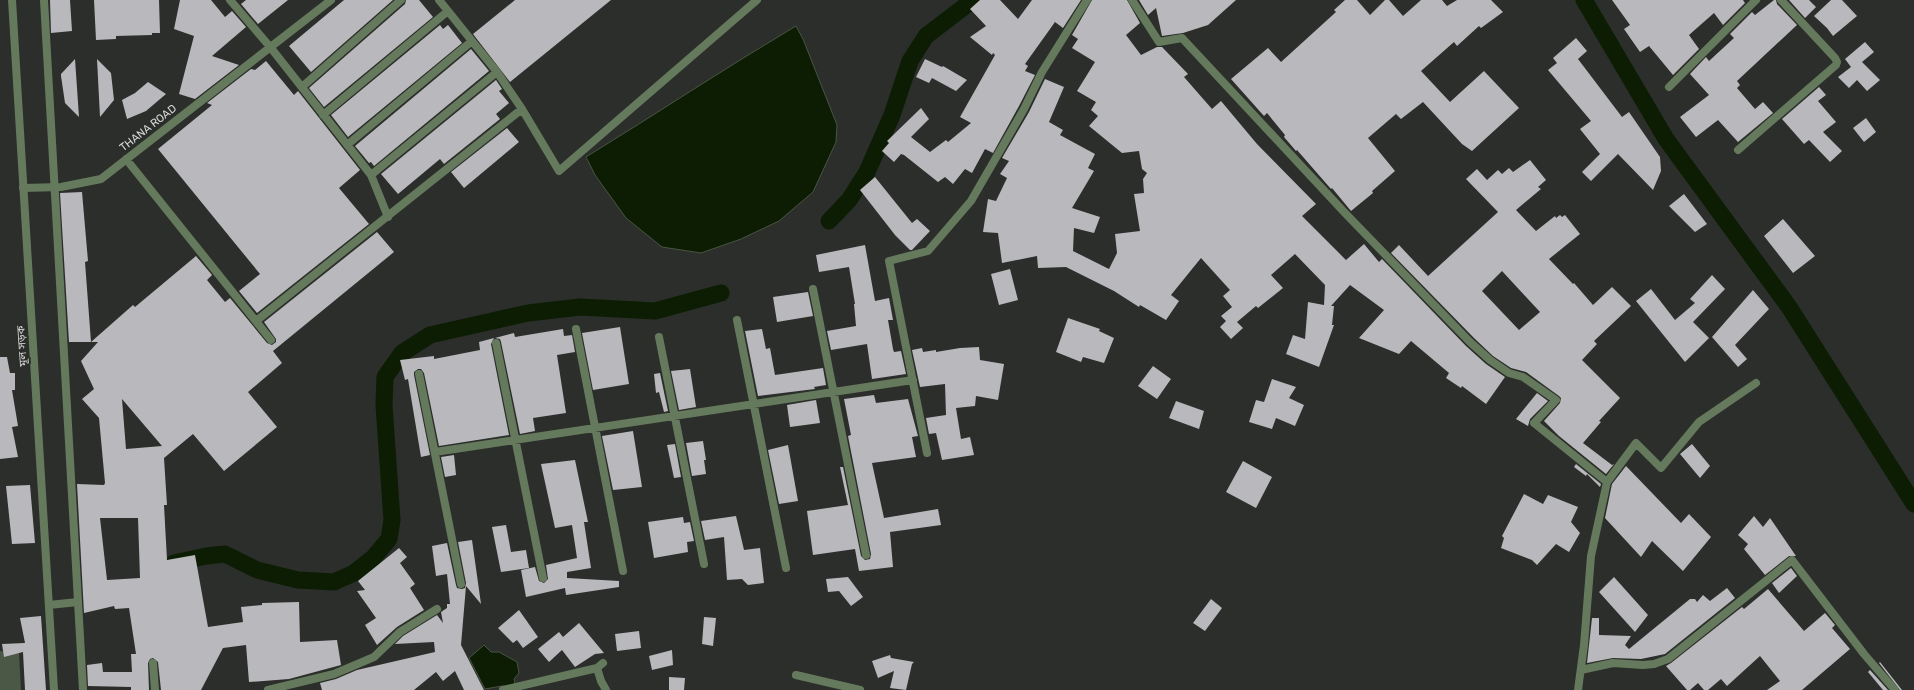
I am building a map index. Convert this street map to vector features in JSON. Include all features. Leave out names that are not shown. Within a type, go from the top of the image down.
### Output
[{"type":"street","name":"মূল সড়ক","points":[[12,0],[54,690]]},
{"type":"street","points":[[44,0],[83,690]]},
{"type":"street","points":[[230,0],[271,48],[371,175],[388,217]]},
{"type":"street","name":"THANA ROAD","points":[[23,188],[54,187],[101,179],[332,0]]},
{"type":"street","points":[[302,87],[401,0]]},
{"type":"street","points":[[440,0],[497,72],[522,109],[559,171],[757,0]]},
{"type":"street","points":[[927,453],[889,261],[928,251],[971,201],[1024,109],[1042,72],[1087,0]]},
{"type":"street","points":[[1132,0],[1159,42],[1182,38],[1345,213],[1470,342],[1490,360],[1509,373],[1523,377],[1556,400],[1534,423],[1607,482]]},
{"type":"street","points":[[1670,87],[1756,0]]},
{"type":"street","points":[[1738,150],[1836,65],[1837,62],[1781,0]]},
{"type":"street","points":[[323,115],[448,11]]},
{"type":"street","points":[[347,145],[472,41]]},
{"type":"street","points":[[371,175],[497,72]]},
{"type":"street","points":[[256,320],[388,217],[522,109]]},
{"type":"street","points":[[126,159],[271,340]]},
{"type":"street","points":[[813,289],[866,555]]},
{"type":"street","points":[[737,320],[786,568]]},
{"type":"street","points":[[576,329],[623,571]]},
{"type":"street","points":[[659,337],[704,564]]},
{"type":"street","points":[[496,343],[543,578]]},
{"type":"street","points":[[419,374],[461,584]]},
{"type":"street","points":[[435,452],[913,380]]},
{"type":"street","points":[[1578,690],[1591,556],[1607,482],[1636,443],[1661,468],[1699,422],[1756,383]]},
{"type":"street","points":[[1581,670],[1613,663],[1643,665],[1654,664],[1668,659],[1792,560],[1864,654],[1895,690]]},
{"type":"street","points":[[49,605],[78,602]]},
{"type":"street","points":[[268,690],[334,674],[374,657],[400,632],[437,609]]},
{"type":"street","points":[[153,663],[155,690]]},
{"type":"street","points":[[503,690],[600,666],[601,681],[606,690]]},
{"type":"street","points":[[796,675],[860,690]]},
{"type":"shaded area","points":[[796,26],[803,39],[837,125],[836,142],[813,192],[779,221],[741,239],[701,253],[662,247],[626,218],[595,175],[586,157]]},
{"type":"shaded area","points":[[484,645],[491,652],[499,652],[517,662],[519,673],[514,679],[515,683],[510,687],[502,686],[485,689],[469,658]]},
{"type":"shaded area","points":[[0,651],[19,653],[21,690],[0,690]]},
{"type":"building","points":[[50,0],[70,0],[72,31],[51,33]]},
{"type":"building","points":[[94,0],[159,0],[160,33],[152,33],[152,35],[116,36],[116,39],[96,40]]},
{"type":"building","points":[[180,0],[211,0],[225,17],[232,11],[246,27],[212,56],[239,65],[195,99],[179,94],[194,36],[174,29]]},
{"type":"building","points":[[246,0],[288,0],[258,24],[241,4]]},
{"type":"building","points":[[344,0],[393,0],[311,72],[289,46]]},
{"type":"building","points":[[406,0],[419,0],[433,17],[324,107],[309,88],[405,4]]},
{"type":"building","points":[[515,0],[611,0],[510,82],[473,34]]},
{"type":"building","points":[[980,0],[1000,0],[1018,19],[1032,0],[1081,0],[1063,28],[1055,22],[1025,64],[1028,66],[1025,71],[1035,75],[993,153],[985,149],[972,173],[965,169],[953,184],[945,177],[938,182],[904,155],[901,154],[894,162],[882,151],[889,143],[887,141],[921,108],[929,119],[911,137],[930,152],[946,140],[948,142],[971,123],[960,117],[995,55],[993,53],[992,55],[970,37],[986,26],[970,9]]},
{"type":"building","points":[[1092,0],[1127,0],[1140,23],[1126,35],[1141,55],[1157,47],[1162,47],[1188,74],[1184,77],[1212,109],[1221,101],[1257,144],[1316,204],[1302,216],[1346,260],[1364,244],[1379,262],[1382,259],[1466,346],[1486,364],[1505,377],[1486,404],[1462,386],[1461,388],[1446,378],[1449,373],[1411,341],[1399,354],[1359,338],[1384,310],[1350,285],[1331,306],[1334,306],[1332,325],[1334,325],[1319,367],[1286,354],[1293,335],[1305,339],[1308,302],[1324,305],[1325,285],[1295,254],[1271,275],[1283,288],[1258,308],[1256,306],[1237,322],[1243,328],[1231,339],[1220,327],[1226,321],[1221,316],[1232,307],[1223,296],[1230,290],[1201,258],[1171,295],[1179,301],[1166,320],[1140,305],[1139,307],[1114,291],[1066,267],[1038,268],[1037,256],[1002,263],[998,233],[983,232],[988,199],[996,201],[1007,178],[1000,174],[1009,161],[1002,158],[1029,112],[1045,79],[1064,87],[1049,122],[1063,130],[1060,135],[1095,154],[1088,168],[1094,171],[1072,208],[1100,217],[1094,233],[1074,228],[1073,251],[1109,269],[1117,253],[1115,234],[1140,231],[1134,194],[1144,193],[1143,179],[1147,173],[1142,169],[1139,151],[1122,153],[1089,126],[1098,116],[1091,110],[1096,102],[1077,91],[1095,62],[1072,48],[1078,39],[1072,35]]},
{"type":"building","points":[[1139,0],[1236,0],[1208,25],[1183,33],[1162,36],[1156,8],[1148,15]]},
{"type":"building","points":[[1345,0],[1357,0],[1370,15],[1385,0],[1389,0],[1403,16],[1421,0],[1442,0],[1447,6],[1457,0],[1491,0],[1503,12],[1481,28],[1479,26],[1457,46],[1454,42],[1421,71],[1450,102],[1484,71],[1519,108],[1472,151],[1462,144],[1423,102],[1401,119],[1396,114],[1368,138],[1395,171],[1372,191],[1373,193],[1351,211],[1332,188],[1331,189],[1284,137],[1285,135],[1267,113],[1264,116],[1231,79],[1268,48],[1281,62],[1336,12],[1334,10]]},
{"type":"building","points":[[1612,0],[1743,0],[1745,3],[1723,25],[1714,13],[1689,35],[1699,49],[1673,75],[1649,46],[1640,52],[1624,29],[1630,25]]},
{"type":"building","points":[[1776,0],[1777,4],[1797,25],[1737,81],[1740,85],[1737,88],[1755,109],[1763,102],[1773,113],[1738,142],[1718,120],[1696,137],[1680,117],[1709,95],[1690,74],[1706,57],[1709,61],[1734,38],[1730,34],[1752,12],[1755,15]]},
{"type":"building","points":[[1789,0],[1809,0],[1816,7],[1805,18]]},
{"type":"building","points":[[1831,0],[1842,0],[1857,16],[1833,36],[1814,16]]},
{"type":"building","points":[[440,25],[443,29],[448,25],[462,43],[348,137],[331,115]]},
{"type":"building","points":[[1576,38],[1587,51],[1578,59],[1622,117],[1629,112],[1660,157],[1661,171],[1653,190],[1618,154],[1591,181],[1582,172],[1600,154],[1580,129],[1591,121],[1548,70],[1557,63],[1553,58]]},
{"type":"building","points":[[1865,42],[1874,52],[1862,62],[1880,80],[1867,91],[1857,80],[1849,88],[1838,77],[1851,67],[1845,59]]},
{"type":"building","points":[[471,49],[489,71],[374,166],[371,162],[369,163],[355,146]]},
{"type":"building","points":[[75,59],[79,117],[65,103],[61,76],[61,74]]},
{"type":"building","points":[[97,59],[111,73],[114,100],[100,117]]},
{"type":"building","points":[[925,59],[942,67],[943,66],[967,80],[956,91],[932,78],[929,83],[916,77]]},
{"type":"building","points":[[266,61],[294,95],[298,91],[360,170],[339,188],[369,224],[257,313],[239,291],[260,274],[158,149],[212,105],[207,103],[251,69],[255,70]]},
{"type":"building","points":[[496,80],[502,89],[499,91],[509,103],[496,114],[500,119],[444,164],[440,159],[398,194],[381,174]]},
{"type":"building","points":[[148,82],[166,94],[146,111],[127,119],[122,100],[135,93]]},
{"type":"building","points":[[1819,87],[1826,95],[1818,101],[1836,122],[1823,132],[1842,151],[1830,162],[1809,140],[1804,144],[1782,119]]},
{"type":"building","points":[[1866,118],[1876,132],[1864,142],[1853,128]]},
{"type":"building","points":[[507,128],[519,142],[464,188],[451,172]]},
{"type":"building","points":[[1530,160],[1546,180],[1538,187],[1541,189],[1516,210],[1536,231],[1555,216],[1556,218],[1560,215],[1562,217],[1565,215],[1580,234],[1549,259],[1573,284],[1574,283],[1593,305],[1612,287],[1631,306],[1594,341],[1597,344],[1582,360],[1620,398],[1599,421],[1601,422],[1583,443],[1612,465],[1614,464],[1606,474],[1559,436],[1544,421],[1560,403],[1561,398],[1526,372],[1511,368],[1493,356],[1391,253],[1399,245],[1428,276],[1498,212],[1466,179],[1477,169],[1487,180],[1498,170],[1502,174],[1509,168],[1513,172]],"holes":[[[1502,271],[1540,312],[1519,330],[1482,291]]]},
{"type":"building","points":[[875,177],[912,223],[917,219],[930,231],[912,250],[910,250],[895,235],[860,190]]},
{"type":"building","points":[[82,192],[88,261],[85,262],[91,342],[69,342],[60,193]]},
{"type":"building","points":[[1684,194],[1707,224],[1695,232],[1669,206]]},
{"type":"building","points":[[1783,219],[1815,256],[1793,273],[1764,236]]},
{"type":"building","points":[[377,232],[394,252],[273,351],[282,363],[248,392],[277,427],[224,471],[193,434],[164,458],[167,505],[164,505],[167,560],[195,555],[208,627],[243,622],[241,607],[262,605],[262,603],[299,602],[300,642],[337,640],[341,665],[289,679],[249,682],[246,645],[223,648],[201,690],[161,690],[158,662],[153,658],[150,659],[148,663],[149,690],[131,690],[131,687],[88,686],[87,665],[102,663],[103,672],[132,672],[131,654],[136,654],[129,608],[115,609],[114,606],[84,613],[77,484],[104,485],[105,483],[99,418],[82,399],[94,389],[81,361],[98,342],[91,342],[133,305],[135,307],[196,256],[212,275],[207,280],[225,302],[230,298],[267,343],[272,345],[276,342],[276,339],[264,322]],"holes":[[[122,399],[162,446],[126,449]],[[100,518],[138,518],[140,578],[107,580]]]},
{"type":"building","points":[[865,245],[875,301],[889,298],[893,320],[888,320],[893,349],[894,352],[901,351],[906,374],[872,379],[867,344],[831,350],[827,331],[856,326],[855,304],[849,267],[819,272],[816,255]]},
{"type":"building","points":[[1010,269],[1018,300],[999,305],[991,274]]},
{"type":"building","points":[[1712,275],[1725,289],[1693,322],[1709,338],[1685,362],[1636,301],[1651,289],[1675,320],[1695,303],[1690,299]]},
{"type":"building","points":[[1753,290],[1769,309],[1735,345],[1747,359],[1738,367],[1712,337]]},
{"type":"building","points":[[808,292],[813,316],[777,322],[773,297]]},
{"type":"building","points":[[1068,318],[1100,329],[1099,331],[1114,338],[1104,363],[1083,357],[1081,362],[1056,352]]},
{"type":"building","points":[[620,327],[629,384],[593,390],[582,333]]},
{"type":"building","points":[[563,329],[564,336],[572,335],[575,352],[557,355],[566,413],[533,418],[535,431],[520,434],[501,342],[500,339],[495,338],[514,333],[515,337]]},
{"type":"building","points":[[762,329],[766,349],[770,348],[775,375],[823,368],[826,385],[814,387],[815,389],[758,396],[745,331]]},
{"type":"building","points":[[494,338],[491,344],[509,435],[439,446],[424,373],[421,369],[418,369],[414,372],[414,375],[430,455],[421,457],[408,379],[405,380],[400,360],[434,356],[434,359],[480,350],[479,342]]},
{"type":"building","points":[[979,347],[980,360],[1004,364],[998,400],[976,396],[975,406],[956,408],[961,439],[970,437],[974,455],[942,460],[936,433],[929,434],[926,418],[946,415],[945,384],[920,387],[912,350],[922,348],[923,352],[936,350],[936,352],[960,348]]},
{"type":"building","points":[[0,357],[7,357],[10,373],[15,373],[15,390],[12,390],[18,426],[12,427],[18,457],[0,459]]},
{"type":"building","points":[[1153,366],[1171,379],[1157,399],[1138,386]]},
{"type":"building","points":[[690,369],[696,407],[679,410],[671,371]]},
{"type":"building","points":[[660,373],[668,411],[664,412],[659,392],[656,393],[654,374]]},
{"type":"building","points":[[1272,379],[1296,387],[1289,398],[1304,405],[1295,426],[1276,418],[1272,429],[1249,422],[1256,400],[1264,402]]},
{"type":"building","points":[[1537,393],[1548,401],[1530,419],[1528,426],[1516,419]]},
{"type":"building","points":[[874,395],[876,403],[908,399],[918,436],[912,437],[916,457],[872,463],[884,518],[938,509],[941,525],[890,532],[893,567],[859,571],[855,549],[813,555],[807,511],[848,505],[840,467],[843,467],[861,556],[865,560],[870,559],[871,554],[848,436],[851,435],[844,399]]},
{"type":"building","points":[[816,400],[820,423],[790,427],[787,405]]},
{"type":"building","points":[[1176,401],[1204,411],[1199,429],[1169,418]]},
{"type":"building","points":[[633,431],[642,487],[613,490],[602,436]]},
{"type":"building","points":[[703,441],[706,460],[704,460],[706,474],[692,476],[686,443]]},
{"type":"building","points":[[675,444],[681,477],[674,478],[667,445]]},
{"type":"building","points":[[1692,444],[1710,466],[1700,478],[1680,454]]},
{"type":"building","points":[[788,445],[798,501],[779,504],[768,450]]},
{"type":"building","points":[[454,455],[456,475],[445,477],[441,457]]},
{"type":"building","points":[[575,460],[588,522],[584,522],[591,568],[567,572],[567,578],[619,581],[619,587],[566,595],[565,588],[526,597],[521,570],[535,567],[539,581],[544,583],[548,579],[546,565],[577,558],[572,525],[555,528],[541,464]]},
{"type":"building","points":[[1243,461],[1272,477],[1256,508],[1226,492]]},
{"type":"building","points":[[1576,464],[1601,484],[1600,487],[1587,474],[1586,476],[1574,467]]},
{"type":"building","points":[[1626,466],[1681,523],[1689,514],[1711,537],[1683,571],[1652,541],[1641,557],[1605,518],[1612,484]]},
{"type":"building","points":[[30,485],[35,543],[12,544],[6,486]]},
{"type":"building","points":[[1524,494],[1543,504],[1548,495],[1578,507],[1571,522],[1580,533],[1569,552],[1556,544],[1537,565],[1532,560],[1501,548],[1504,538],[1502,536]]},
{"type":"building","points":[[736,516],[744,550],[760,548],[764,583],[748,585],[742,579],[727,580],[724,537],[705,540],[701,521]]},
{"type":"building","points":[[1754,516],[1763,527],[1770,518],[1796,556],[1789,556],[1765,575],[1744,549],[1748,544],[1738,535]]},
{"type":"building","points":[[683,517],[684,523],[690,522],[694,541],[687,542],[688,552],[654,558],[648,522]]},
{"type":"building","points":[[506,525],[511,552],[526,550],[529,568],[501,572],[492,527]]},
{"type":"building","points":[[472,540],[481,604],[466,586],[461,645],[484,690],[464,690],[455,671],[443,681],[436,672],[414,690],[322,690],[320,683],[336,679],[357,670],[435,652],[434,642],[395,644],[403,636],[437,615],[443,623],[441,612],[447,608],[447,604],[450,604],[447,574],[436,576],[432,546],[447,543],[456,585],[457,588],[462,589],[465,588],[466,583],[458,542]]},
{"type":"building","points":[[399,548],[407,557],[400,563],[415,584],[410,588],[424,610],[397,627],[377,645],[365,625],[376,618],[357,591],[365,590],[358,581]]},
{"type":"building","points":[[1791,568],[1797,576],[1779,593],[1772,583]]},
{"type":"building","points":[[848,577],[863,597],[851,606],[839,591],[828,592],[826,579]]},
{"type":"building","points":[[1614,577],[1648,615],[1635,632],[1599,592]]},
{"type":"building","points":[[1727,588],[1735,598],[1665,654],[1641,659],[1613,658],[1587,663],[1592,618],[1599,618],[1599,635],[1631,636],[1625,645],[1629,649],[1690,599],[1695,599],[1697,602],[1703,595],[1710,601]]},
{"type":"building","points":[[1768,589],[1804,631],[1825,613],[1835,625],[1832,628],[1850,649],[1802,690],[1767,690],[1780,681],[1760,656],[1727,686],[1721,679],[1708,690],[1704,690],[1698,683],[1690,690],[1687,690],[1666,666],[1742,607],[1744,609]]},
{"type":"building","points":[[1211,599],[1222,608],[1205,631],[1193,623]]},
{"type":"building","points":[[519,610],[538,637],[523,648],[517,640],[513,643],[498,628]]},
{"type":"building","points":[[41,616],[46,690],[25,690],[23,652],[4,657],[2,644],[25,643],[20,618]]},
{"type":"building","points":[[704,617],[716,618],[713,646],[702,644]]},
{"type":"building","points":[[579,623],[604,653],[595,654],[575,667],[562,650],[549,662],[538,649],[559,632],[563,637]]},
{"type":"building","points":[[639,631],[641,648],[617,651],[615,634]]},
{"type":"building","points":[[672,650],[673,665],[652,670],[649,656]]},
{"type":"building","points":[[890,655],[891,658],[914,662],[912,664],[906,690],[890,688],[894,671],[878,678],[872,661]]},
{"type":"building","points":[[1880,662],[1902,690],[1900,690],[1879,663]]},
{"type":"building","points":[[1870,670],[1888,690],[1883,690],[1868,672]]},
{"type":"building","points":[[669,677],[685,678],[684,690],[669,690]]},
{"type":"waterway","points":[[829,221],[849,200],[867,172],[892,115],[910,61],[926,36],[973,0]]},
{"type":"waterway","points":[[1584,0],[1666,139],[1789,307],[1914,504]]},
{"type":"waterway","points":[[174,563],[206,556],[225,554],[257,570],[298,580],[334,582],[354,573],[373,558],[389,539],[392,520],[384,405],[385,377],[402,353],[430,335],[528,313],[580,307],[655,311],[721,293]]}]
